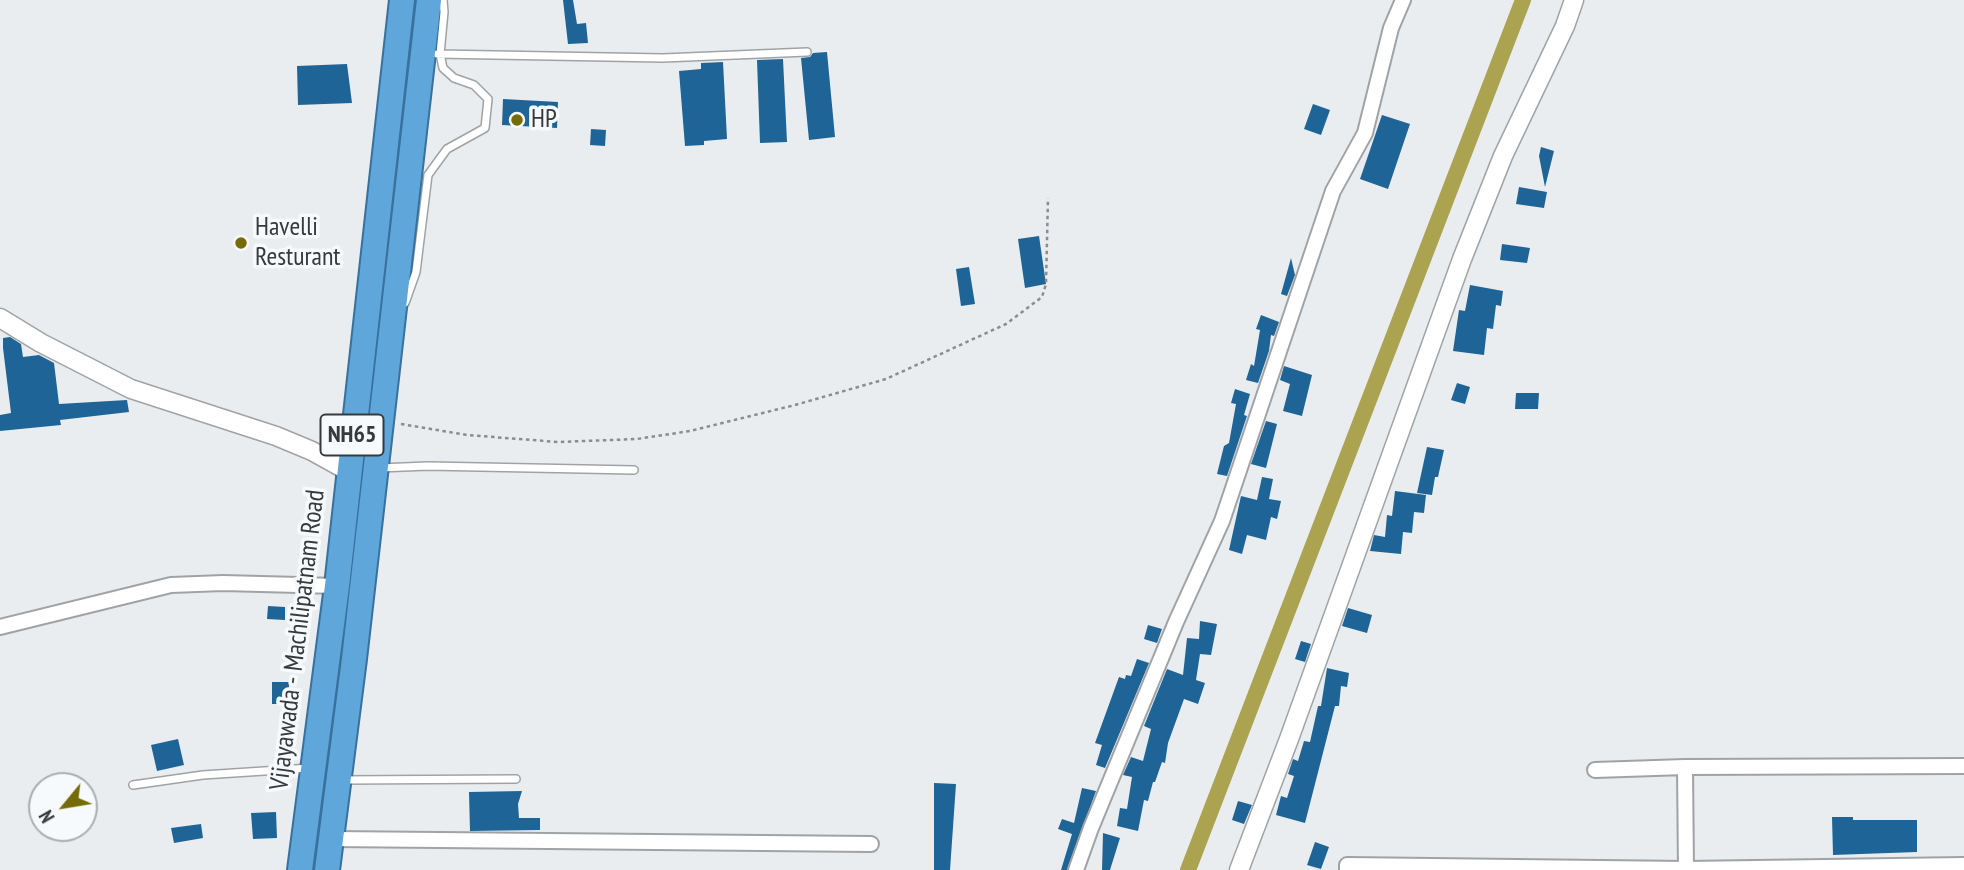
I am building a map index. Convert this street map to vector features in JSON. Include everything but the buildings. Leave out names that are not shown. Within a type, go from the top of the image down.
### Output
[{"type":"highway","name":"Vijayawada - Machilipatnam Road","points":[[300,870],[337,586],[402,0]]},
{"type":"highway","name":"NH65","points":[[327,870],[390,341],[432,54],[429,0]]},
{"type":"street","points":[[1076,870],[1171,635],[1230,501],[1333,191],[1365,133],[1391,28],[1403,0]]},
{"type":"street","points":[[1239,870],[1294,726],[1462,259],[1503,156],[1565,26],[1574,0]]},
{"type":"street","points":[[0,317],[41,343],[131,389],[276,436],[312,451],[348,471]]},
{"type":"street","points":[[0,627],[171,585],[223,583],[337,586]]},
{"type":"street","points":[[1595,770],[1964,766]]},
{"type":"street","points":[[1685,767],[1685,869]]},
{"type":"street","points":[[331,839],[871,844]]},
{"type":"street","points":[[1347,870],[1347,865],[1685,869],[1964,865]]},
{"type":"lane","points":[[432,54],[444,12],[443,0]]},
{"type":"lane","points":[[432,54],[663,58],[807,52]]},
{"type":"lane","points":[[390,341],[416,272],[428,175],[447,149],[485,128],[488,99],[474,85],[454,78],[432,54]]},
{"type":"lane","points":[[375,468],[428,466],[634,470]]},
{"type":"lane","points":[[133,785],[202,775],[313,768]]},
{"type":"lane","points":[[338,780],[516,779]]},
{"type":"path","points":[[381,421],[467,435],[558,442],[637,439],[703,428],[886,379],[1006,324],[1042,297],[1046,284],[1048,198]]},
{"type":"waterway","points":[[1188,870],[1523,0]]},
{"type":"place","name":"HP","points":[[517,120]]},
{"type":"place","name":"Havelli Resturant","points":[[241,243]]}]
